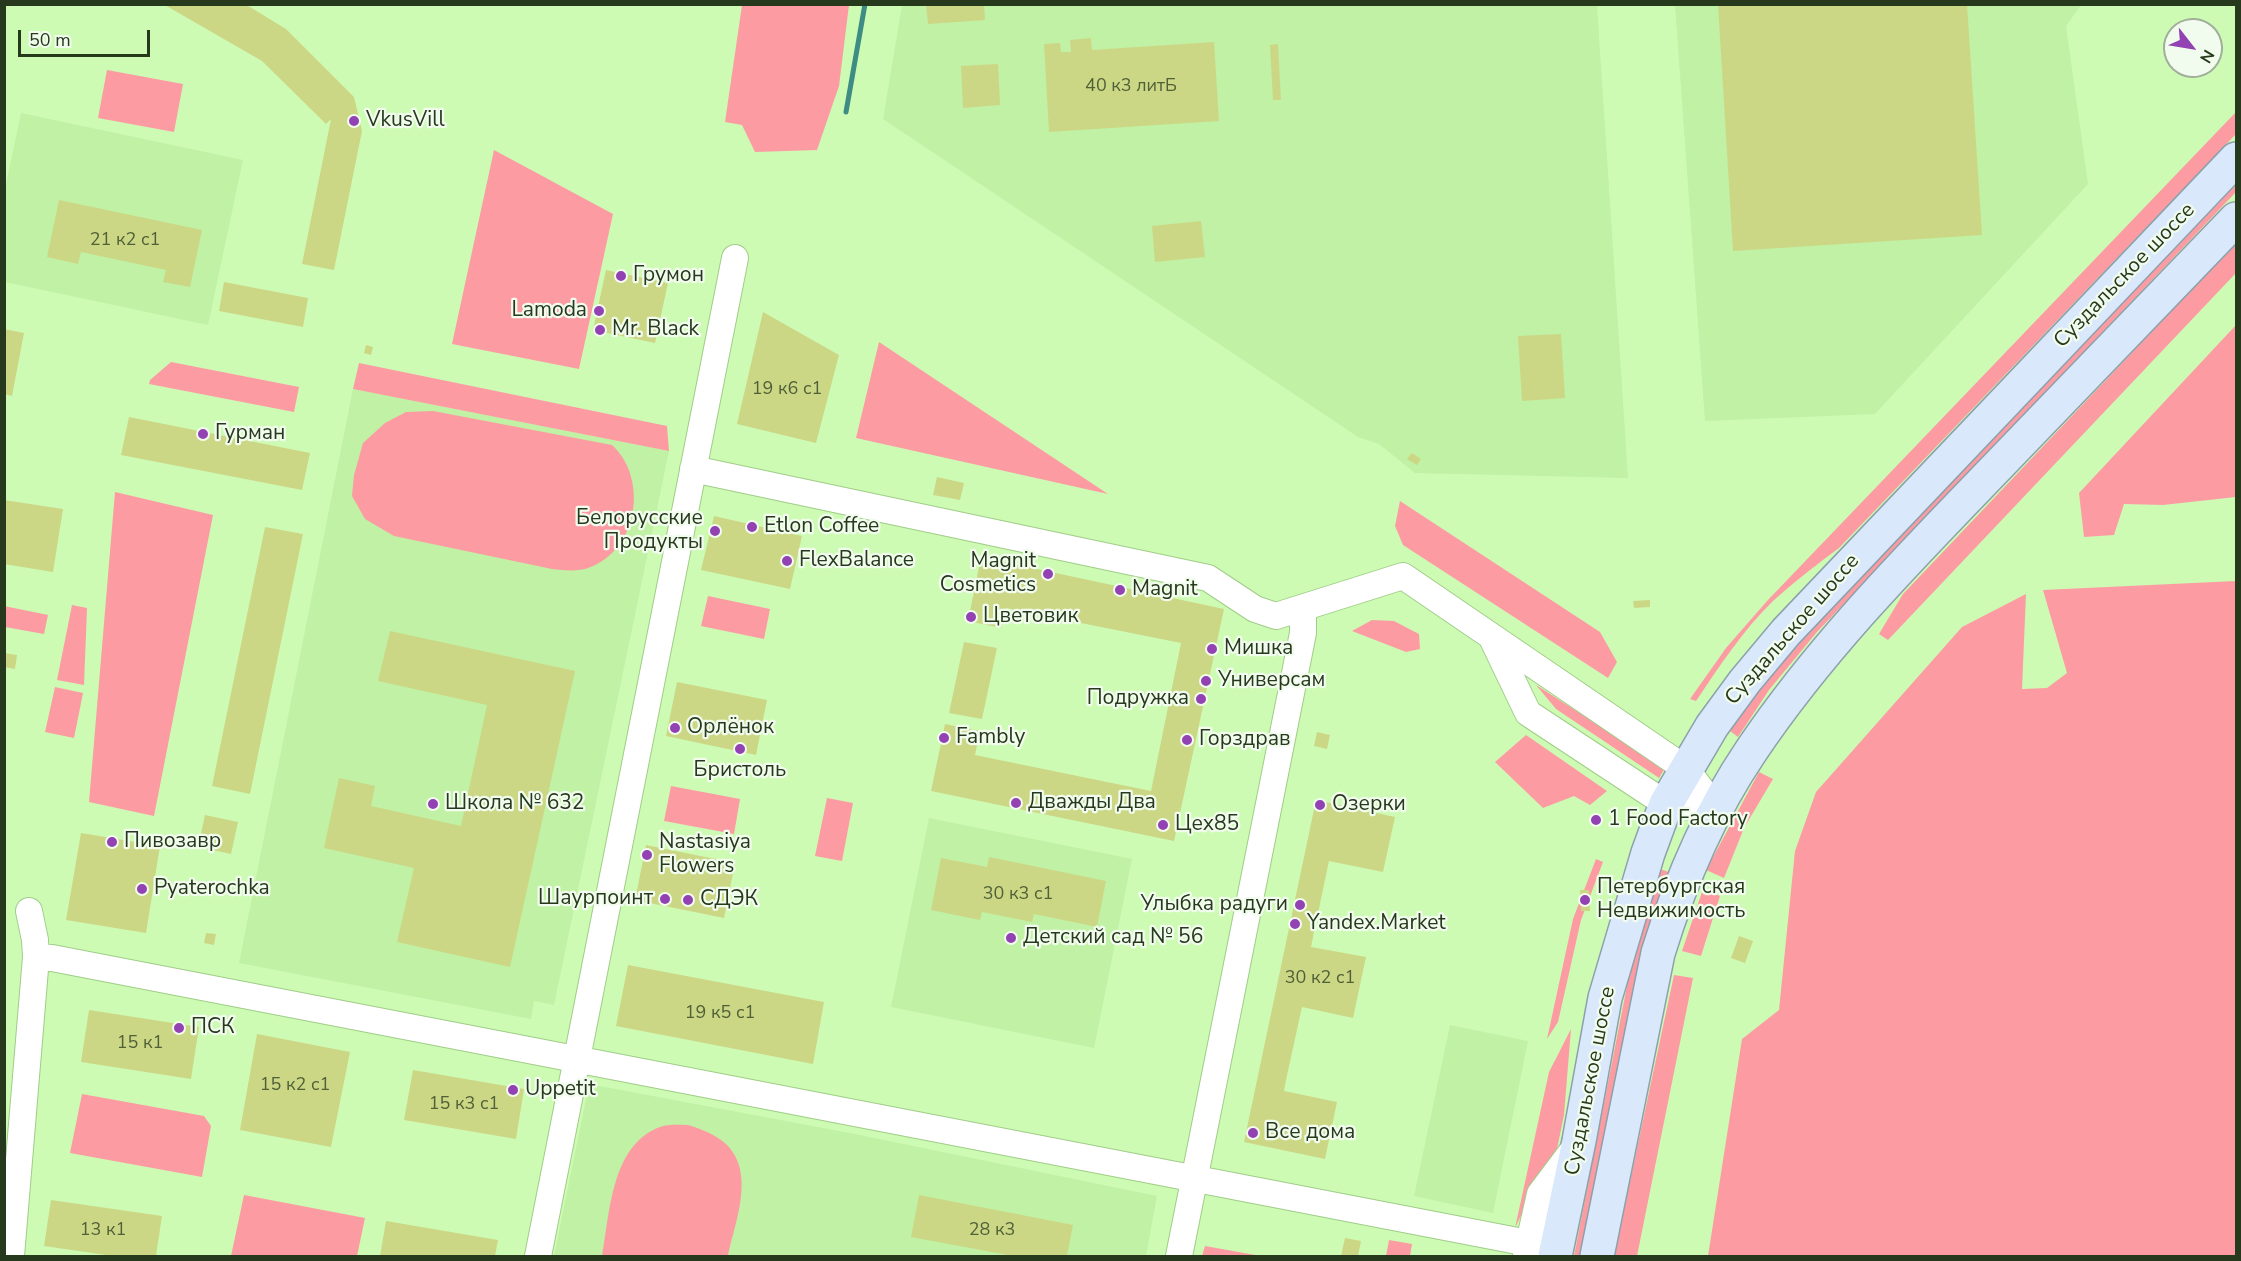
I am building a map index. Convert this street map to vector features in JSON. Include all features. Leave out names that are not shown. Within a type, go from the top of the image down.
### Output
[{"type":"main road","name":"Суздальское шоссе","points":[[1536,1252],[1579,1141],[1605,998],[1634,898],[1666,804],[1712,726],[1738,690],[1786,632],[2236,159]]},
{"type":"main road","name":"Суздальское шоссе","points":[[1597,1257],[1658,953],[1686,873],[1717,810],[1750,751],[1822,658],[1859,615],[1971,494],[2236,219]]},
{"type":"street","points":[[538,1257],[735,258]]},
{"type":"street","points":[[693,469],[1208,578],[1255,609],[1276,616],[1403,576],[1686,769],[1717,810]]},
{"type":"street","points":[[1179,1257],[1303,633],[1303,609]]},
{"type":"street","points":[[1491,634],[1528,713],[1666,804],[1717,810]]},
{"type":"street","points":[[12,1257],[36,957],[29,911]]},
{"type":"street","points":[[36,957],[52,958],[1194,1178],[1536,1252]]},
{"type":"shaded area","points":[[742,5],[849,5],[839,86],[817,150],[755,152],[742,125],[725,122]]},
{"type":"shaded area","points":[[902,5],[1597,5],[1628,478],[1415,473],[1379,444],[1358,437],[883,119]]},
{"type":"shaded area","points":[[1675,5],[2081,5],[2066,26],[2088,184],[1875,414],[1705,421]]},
{"type":"shaded area","points":[[107,70],[183,84],[174,132],[98,118]]},
{"type":"shaded area","points":[[2236,112],[2236,134],[1839,548],[1789,587],[1762,612],[1732,649],[1696,701],[1690,699],[1726,648],[1767,601]]},
{"type":"shaded area","points":[[21,113],[243,160],[208,325],[5,282],[5,189]]},
{"type":"shaded area","points":[[494,150],[613,214],[579,369],[452,344]]},
{"type":"shaded area","points":[[2236,177],[2236,192],[1817,632],[1769,690],[1738,737],[1730,731],[1805,629]]},
{"type":"shaded area","points":[[2236,243],[2236,273],[1888,640],[1879,634],[1903,594]]},
{"type":"shaded area","points":[[2236,325],[2236,497],[2163,505],[2124,504],[2114,535],[2084,537],[2079,493]]},
{"type":"shaded area","points":[[879,342],[1108,494],[856,438]]},
{"type":"shaded area","points":[[171,362],[299,387],[294,412],[149,384],[150,380]]},
{"type":"shaded area","points":[[359,363],[667,426],[669,451],[353,389]]},
{"type":"shaded area","name":"Школа № 632","points":[[353,389],[669,451],[554,1005],[534,1001],[531,1019],[239,963]]},
{"type":"shaded area","points":[[433,411],[612,445],[624,459],[631,476],[634,494],[633,513],[627,531],[618,546],[605,559],[588,568],[552,569],[394,536],[365,519],[352,496],[354,475],[363,443],[385,423],[406,412]]},
{"type":"shaded area","points":[[115,492],[213,515],[154,816],[89,802]]},
{"type":"shaded area","points":[[1400,501],[1600,632],[1617,662],[1608,678],[1403,545],[1395,526]]},
{"type":"shaded area","points":[[2236,581],[2236,1256],[1708,1256],[1742,1039],[1779,1010],[1795,851],[1816,792],[1962,627],[2026,594],[2022,689],[2047,688],[2067,673],[2043,590]]},
{"type":"shaded area","points":[[708,596],[770,609],[764,639],[701,626]]},
{"type":"shaded area","points":[[72,605],[87,608],[84,685],[57,680]]},
{"type":"shaded area","points":[[4,606],[48,615],[44,634],[5,627]]},
{"type":"shaded area","points":[[1372,620],[1394,621],[1419,634],[1420,649],[1406,652],[1352,631]]},
{"type":"shaded area","points":[[1536,685],[1665,768],[1659,778],[1556,709]]},
{"type":"shaded area","points":[[55,687],[83,693],[74,738],[45,732]]},
{"type":"shaded area","points":[[1526,735],[1607,791],[1590,805],[1574,796],[1543,808],[1495,762]]},
{"type":"shaded area","points":[[1759,772],[1773,779],[1744,828],[1724,878],[1706,870]]},
{"type":"shaded area","points":[[671,786],[740,799],[734,834],[664,821]]},
{"type":"shaded area","points":[[827,798],[853,803],[842,861],[815,856]]},
{"type":"shaded area","name":"Детский сад № 56","points":[[929,818],[1132,859],[1094,1048],[891,1007]]},
{"type":"shaded area","points":[[1596,859],[1603,862],[1581,920],[1558,1022],[1547,1039],[1573,919]]},
{"type":"shaded area","points":[[1660,869],[1669,872],[1645,937],[1582,1256],[1574,1256],[1637,935]]},
{"type":"shaded area","points":[[1703,889],[1720,896],[1701,956],[1682,951]]},
{"type":"shaded area","points":[[1674,975],[1693,978],[1637,1256],[1614,1256]]},
{"type":"shaded area","points":[[1450,1025],[1528,1041],[1493,1213],[1414,1196]]},
{"type":"shaded area","points":[[1571,1029],[1564,1115],[1556,1154],[1515,1228],[1549,1072]]},
{"type":"shaded area","points":[[589,1084],[855,1134],[1157,1196],[1146,1256],[554,1256]]},
{"type":"shaded area","points":[[82,1094],[204,1116],[211,1126],[202,1177],[70,1153]]},
{"type":"shaded area","points":[[688,1125],[722,1140],[735,1156],[740,1169],[741,1198],[728,1256],[602,1256],[616,1182],[622,1164],[631,1149],[644,1136],[660,1127]]},
{"type":"shaded area","points":[[244,1195],[365,1218],[357,1256],[231,1256]]},
{"type":"shaded area","points":[[1389,1240],[1412,1244],[1410,1256],[1386,1256]]},
{"type":"shaded area","points":[[1205,1246],[1261,1256],[1202,1256]]},
{"type":"building","points":[[163,4],[245,4],[286,29],[354,97],[362,131],[334,270],[302,264],[331,119],[326,124],[262,61]]},
{"type":"building","points":[[926,4],[984,4],[985,20],[928,24]]},
{"type":"building","points":[[1718,4],[1967,4],[1982,235],[1733,251]]},
{"type":"building","points":[[1091,38],[1092,50],[1214,42],[1219,121],[1049,132],[1044,44],[1060,43],[1061,52],[1071,52],[1070,40]]},
{"type":"building","points":[[1278,44],[1281,100],[1273,100],[1270,45]]},
{"type":"building","points":[[998,64],[1000,105],[963,108],[961,66]]},
{"type":"building","points":[[59,200],[202,230],[190,287],[163,282],[166,270],[81,252],[78,264],[47,257]]},
{"type":"building","points":[[1201,221],[1205,257],[1155,262],[1152,226]]},
{"type":"building","points":[[606,270],[668,283],[655,343],[593,330]]},
{"type":"building","points":[[224,282],[308,298],[303,327],[219,311]]},
{"type":"building","points":[[763,312],[839,355],[816,443],[737,424]]},
{"type":"building","points":[[4,329],[24,333],[12,396],[4,394]]},
{"type":"building","points":[[1561,334],[1565,398],[1522,401],[1518,336]]},
{"type":"building","points":[[366,345],[373,347],[371,355],[364,353]]},
{"type":"building","points":[[129,417],[310,453],[302,490],[121,455]]},
{"type":"building","points":[[1412,453],[1421,459],[1417,465],[1407,459]]},
{"type":"building","points":[[937,477],[964,483],[960,500],[933,495]]},
{"type":"building","points":[[4,500],[63,509],[53,572],[4,564]]},
{"type":"building","points":[[714,516],[802,536],[790,589],[701,570]]},
{"type":"building","points":[[265,527],[303,534],[250,794],[212,786]]},
{"type":"building","points":[[981,557],[1224,609],[1174,841],[931,791],[945,724],[980,731],[975,755],[1151,791],[1181,643],[1006,608],[1001,628],[968,621]]},
{"type":"building","points":[[1650,600],[1650,607],[1634,608],[1633,601]]},
{"type":"building","points":[[390,631],[575,671],[510,967],[397,942],[414,868],[324,848],[339,778],[375,786],[371,806],[461,826],[487,705],[378,681]]},
{"type":"building","points":[[964,642],[997,648],[982,719],[949,713]]},
{"type":"building","points":[[4,653],[17,655],[15,669],[4,667]]},
{"type":"building","points":[[677,682],[767,700],[756,755],[666,736]]},
{"type":"building","points":[[1317,732],[1330,735],[1327,749],[1314,746]]},
{"type":"building","points":[[1316,800],[1395,817],[1383,872],[1329,861],[1313,937],[1311,947],[1366,957],[1353,1018],[1302,1007],[1286,1080],[1284,1091],[1337,1102],[1325,1159],[1244,1142]]},
{"type":"building","points":[[205,815],[238,822],[231,854],[198,847]]},
{"type":"building","points":[[81,833],[160,846],[146,933],[66,920]]},
{"type":"building","points":[[646,845],[735,863],[724,918],[635,900]]},
{"type":"building","points":[[989,857],[1106,881],[1097,927],[1034,914],[1032,922],[982,912],[980,920],[931,910],[941,858],[987,867]]},
{"type":"building","name":"Петербургская Недвижимость","points":[[1580,890],[1589,890],[1590,911],[1581,911]]},
{"type":"building","points":[[206,933],[216,934],[214,945],[204,943]]},
{"type":"building","points":[[1739,936],[1753,941],[1745,963],[1731,958]]},
{"type":"building","points":[[628,965],[824,1002],[813,1064],[616,1026]]},
{"type":"building","points":[[89,1010],[199,1027],[191,1079],[81,1062]]},
{"type":"building","points":[[257,1034],[350,1052],[331,1147],[240,1130]]},
{"type":"building","points":[[413,1070],[524,1089],[516,1139],[404,1120]]},
{"type":"building","points":[[919,1195],[1073,1225],[1067,1256],[1013,1256],[911,1237]]},
{"type":"building","points":[[51,1200],[162,1216],[156,1256],[113,1256],[44,1246]]},
{"type":"building","points":[[386,1221],[498,1240],[495,1256],[380,1256]]},
{"type":"building","points":[[1345,1238],[1361,1241],[1358,1256],[1341,1256]]},
{"type":"waterway","points":[[846,112],[865,4]]},
{"type":"place","name":"VkusVill","points":[[354,121]]},
{"type":"place","name":"Грумон","points":[[621,276]]},
{"type":"place","name":"Lamoda","points":[[599,311]]},
{"type":"place","name":"Mr. Black","points":[[600,330]]},
{"type":"place","name":"Гурман","points":[[203,434]]},
{"type":"place","name":"Etlon Coffee","points":[[752,527]]},
{"type":"place","name":"Белорусские Продукты","points":[[715,531]]},
{"type":"place","name":"FlexBalance","points":[[787,561]]},
{"type":"place","name":"Magnit Cosmetics","points":[[1048,574]]},
{"type":"place","name":"Magnit","points":[[1120,590]]},
{"type":"place","name":"Цветовик","points":[[971,617]]},
{"type":"place","name":"Мишка","points":[[1212,649]]},
{"type":"place","name":"Универсам","points":[[1206,681]]},
{"type":"place","name":"Подружка","points":[[1201,699]]},
{"type":"place","name":"Орлёнок","points":[[675,728]]},
{"type":"place","name":"Fambly","points":[[944,738]]},
{"type":"place","name":"Горздрав","points":[[1187,740]]},
{"type":"place","name":"Бристоль","points":[[740,749]]},
{"type":"place","name":"Дважды Два","points":[[1016,803]]},
{"type":"place","name":"Школа № 632","points":[[433,804]]},
{"type":"place","name":"Озерки","points":[[1320,805]]},
{"type":"place","name":"1 Food Factory","points":[[1596,820]]},
{"type":"place","name":"Цех85","points":[[1163,825]]},
{"type":"place","name":"Пивозавр","points":[[112,842]]},
{"type":"place","name":"Nastasiya Flowers","points":[[647,855]]},
{"type":"place","name":"Pyaterochka","points":[[142,889]]},
{"type":"place","name":"Шаурпоинт","points":[[665,899]]},
{"type":"place","name":"СДЭК","points":[[688,900]]},
{"type":"place","name":"Петербургская Недвижимость","points":[[1585,900]]},
{"type":"place","name":"Улыбка радуги","points":[[1300,905]]},
{"type":"place","name":"Yandex.Market","points":[[1295,924]]},
{"type":"place","name":"Детский сад № 56","points":[[1011,938]]},
{"type":"place","name":"ПСК","points":[[179,1028]]},
{"type":"place","name":"Uppetit","points":[[513,1090]]},
{"type":"place","name":"Все дома","points":[[1253,1133]]}]
